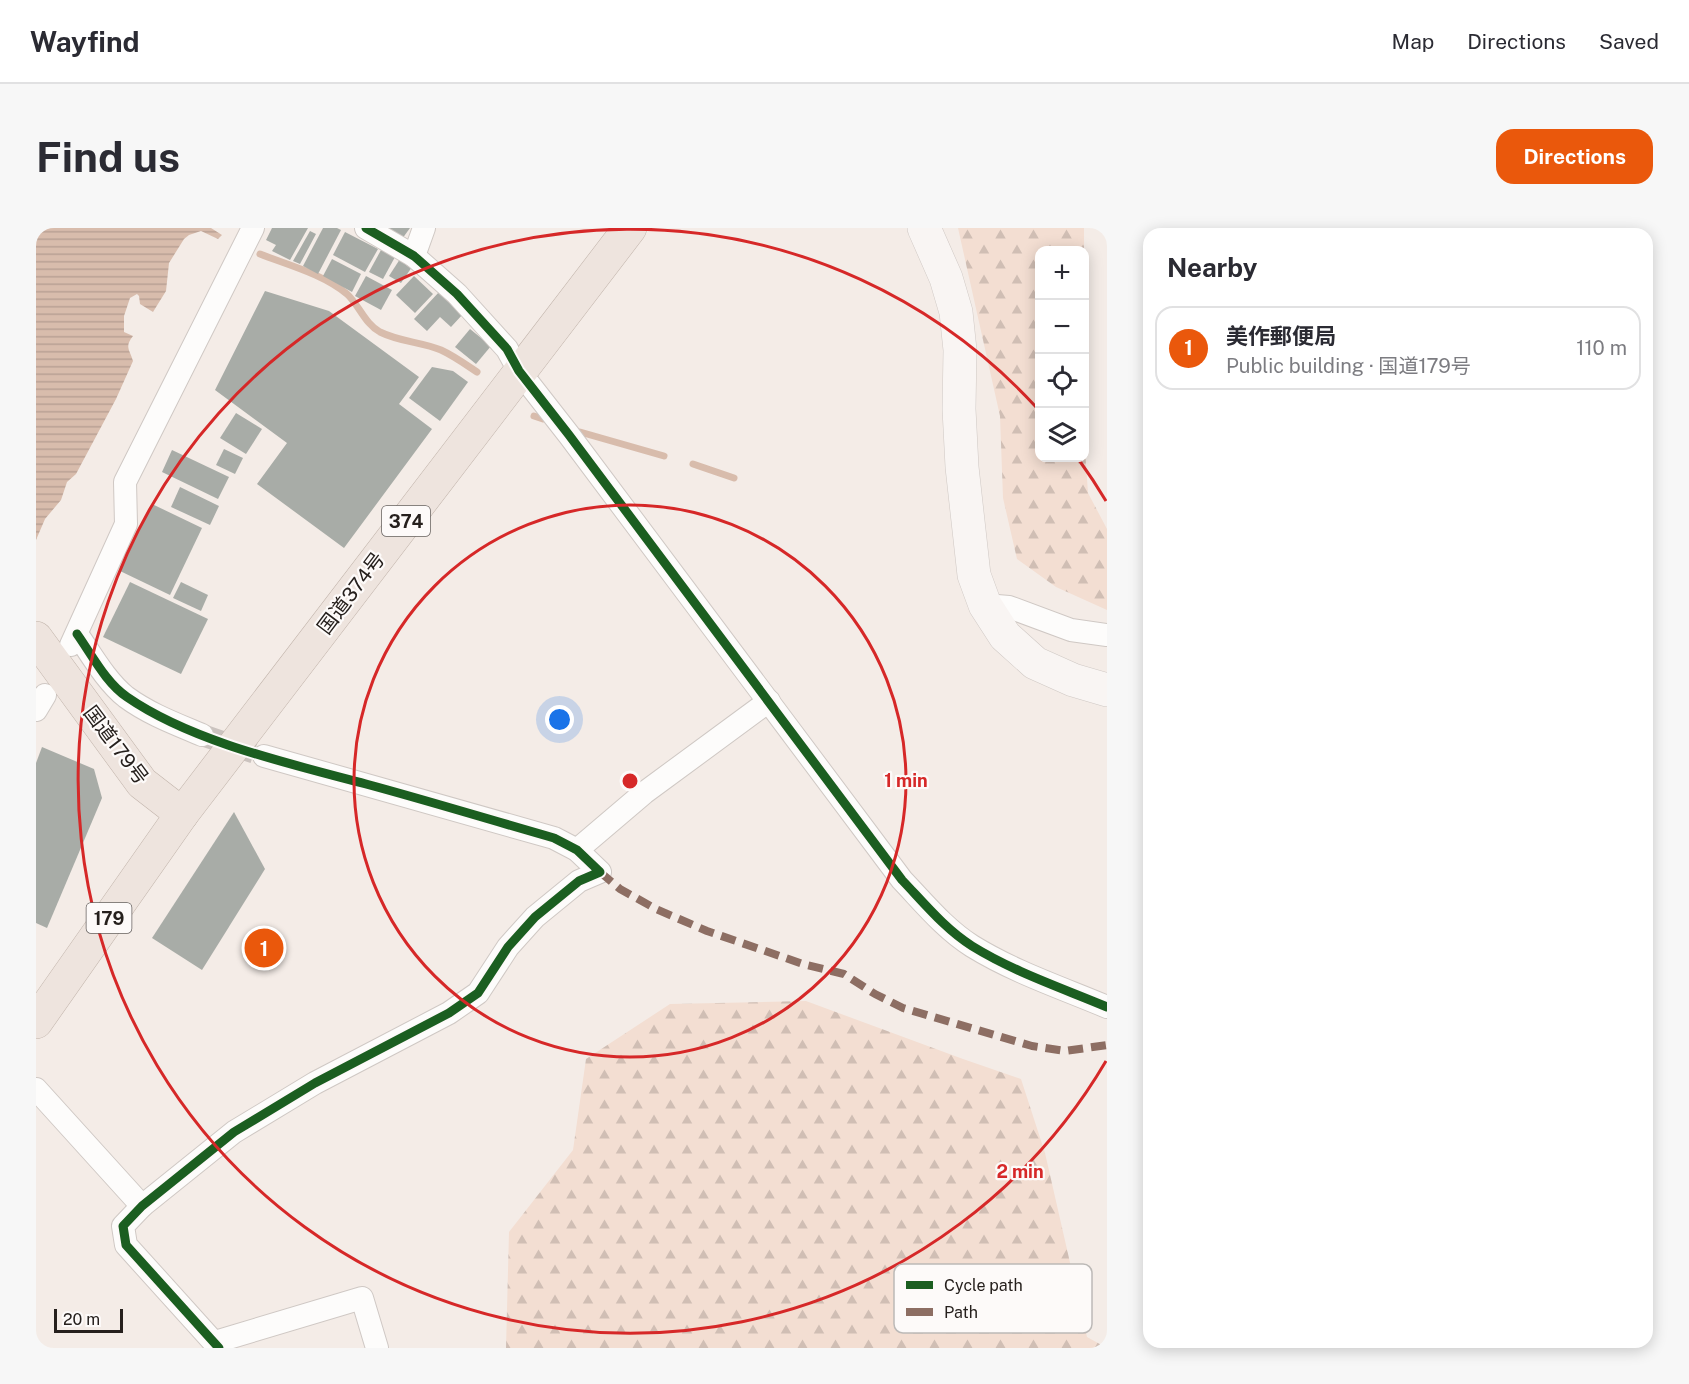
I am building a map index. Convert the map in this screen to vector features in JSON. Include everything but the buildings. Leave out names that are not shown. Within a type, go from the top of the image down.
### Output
[{"type":"highway","name":"国道374号","points":[[182,814],[630,228]]},
{"type":"highway","name":"国道179号","points":[[37,638],[142,783],[182,814]]},
{"type":"highway","name":"179","points":[[36,1022],[182,814]]},
{"type":"street","points":[[202,735],[158,716],[126,696],[74,639],[126,524],[125,482],[253,228]]},
{"type":"street","points":[[366,228],[414,256],[457,294],[507,349],[519,371],[902,879],[944,924],[972,946],[1033,976],[1107,1007]]},
{"type":"street","points":[[414,256],[424,228]]},
{"type":"street","points":[[924,228],[946,278],[956,312],[960,350],[959,409],[962,467],[974,575],[984,605],[1005,636],[1035,663],[1073,680],[1107,690]]},
{"type":"street","points":[[984,605],[1009,607],[1071,630],[1107,635]]},
{"type":"street","points":[[577,850],[644,793],[769,701]]},
{"type":"street","points":[[264,756],[554,838],[577,850],[600,872],[579,881],[536,917],[508,947],[478,993],[449,1013],[315,1083],[234,1132],[142,1206],[123,1226],[126,1245],[217,1345],[362,1298],[377,1348]]},
{"type":"street","points":[[36,1089],[142,1206]]},
{"type":"green space","points":[[958,228],[1084,228],[1084,246],[1035,246],[1035,462],[1086,462],[1088,493],[1107,529],[1107,610],[1056,587],[1017,559],[1003,498],[1000,416]]},
{"type":"green space","points":[[806,1001],[1021,1079],[1045,1153],[1070,1264],[894,1264],[894,1333],[1086,1333],[1087,1337],[1107,1348],[506,1348],[509,1232],[573,1150],[586,1059],[670,1004]]},
{"type":"shaded area","points":[[36,228],[211,228],[222,235],[218,239],[201,231],[184,239],[169,263],[166,291],[153,312],[140,304],[137,294],[130,298],[124,316],[124,332],[133,336],[128,346],[133,361],[116,399],[76,474],[67,482],[61,500],[45,519],[36,540]]},
{"type":"waterway","points":[[260,254],[305,271],[338,287],[351,298],[370,324],[380,332],[441,350],[477,372]]},
{"type":"waterway","points":[[534,416],[543,419]]},
{"type":"waterway","points":[[580,432],[664,456]]},
{"type":"waterway","points":[[693,464],[734,478]]},
{"type":"tunnel","points":[[202,735],[264,756]]},
{"type":"marked path","points":[[600,872],[620,889],[656,909],[707,931],[803,964],[844,974],[875,994],[903,1008],[1032,1046],[1065,1051],[1107,1045]]},
{"type":"cycle path","points":[[366,228],[414,256],[457,294],[507,349],[519,371],[902,880],[927,907],[962,939],[988,955],[1021,972],[1107,1007]]},
{"type":"cycle path","points":[[77,634],[119,691],[153,713],[181,727],[275,760],[390,790],[554,838],[577,850],[600,872],[579,881],[535,917],[508,947],[478,993],[449,1013],[315,1083],[234,1132],[142,1206],[123,1226],[126,1245],[219,1348]]},
{"type":"place","name":"美作郵便局","points":[[264,948]]}]
